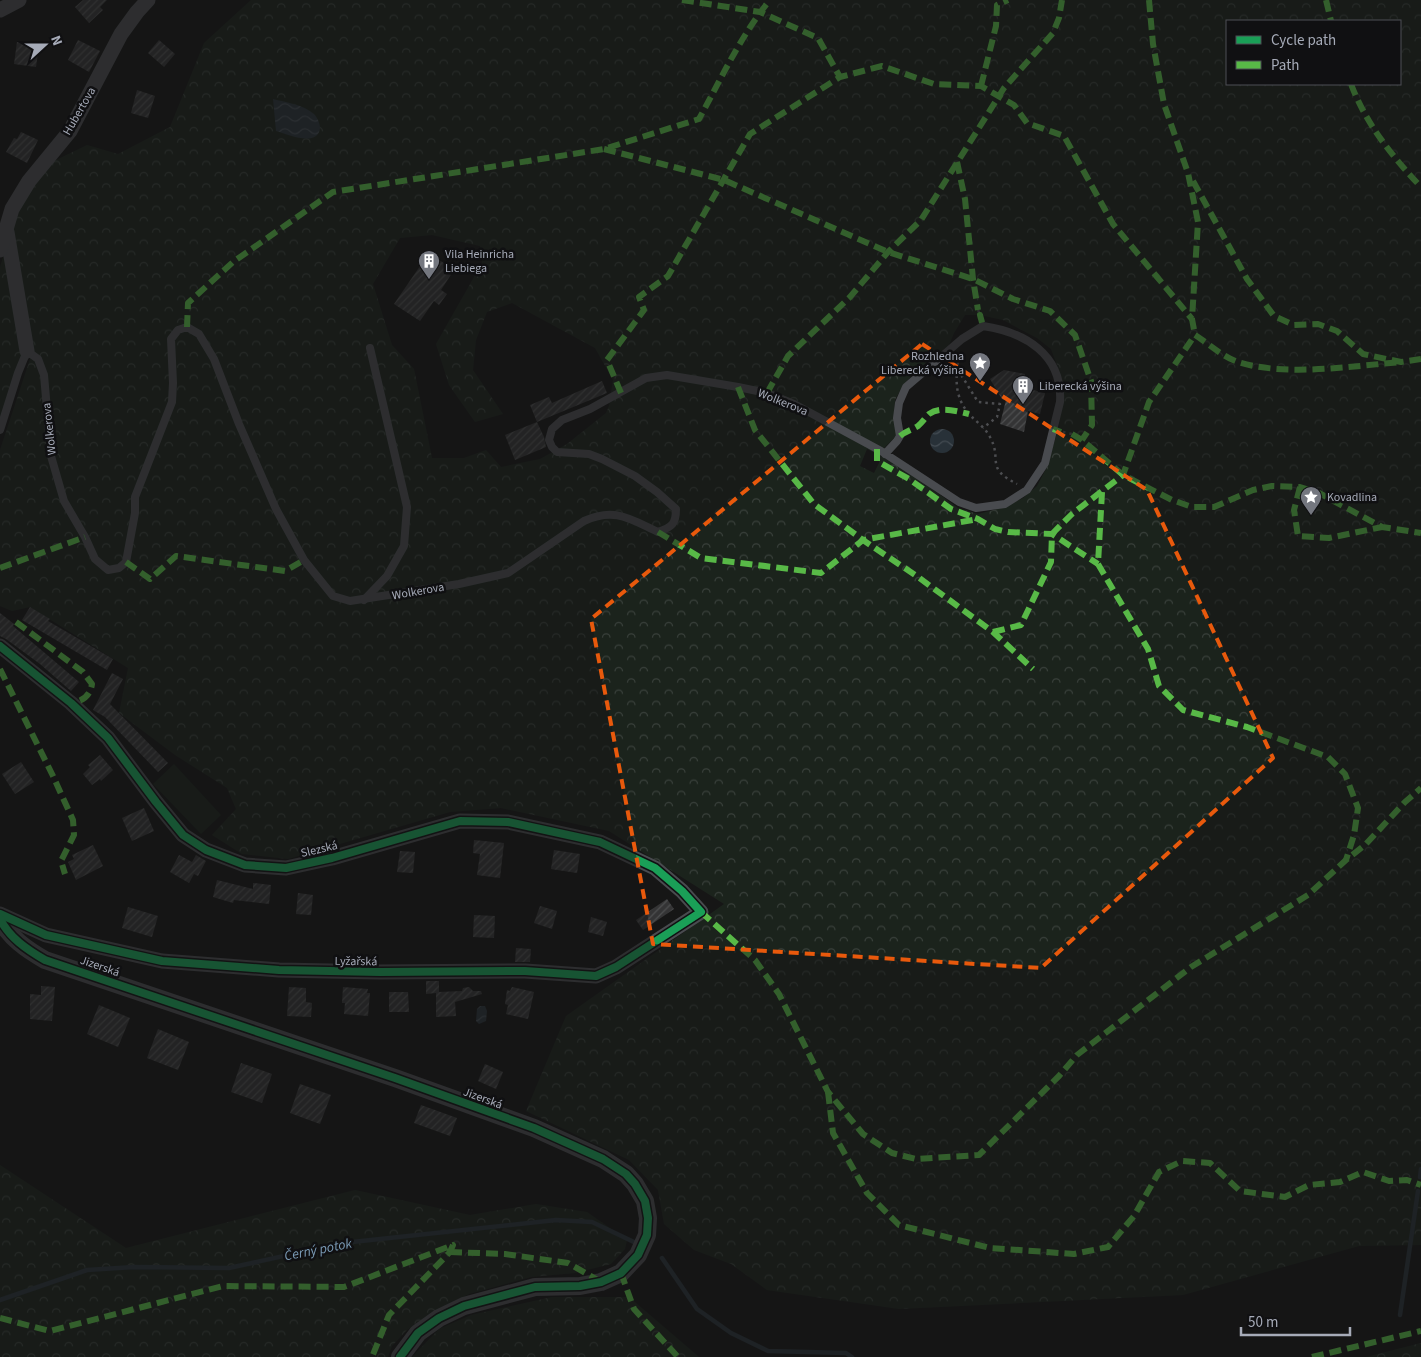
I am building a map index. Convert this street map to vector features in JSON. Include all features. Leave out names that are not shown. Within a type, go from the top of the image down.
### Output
[{"type":"street","points":[[0,10],[19,0]]},
{"type":"street","name":"Hubertova","points":[[0,250],[3,221],[12,210],[29,181],[70,131],[121,34],[148,0]]},
{"type":"street","name":"Wolkerova","points":[[3,221],[27,351]]},
{"type":"street","name":"Slezská","points":[[0,646],[71,703],[108,738],[156,802],[184,835],[206,850],[245,865],[286,868],[332,858],[460,821],[508,822],[600,842],[655,868],[682,891],[701,912]]},
{"type":"street","name":"Lyžařská","points":[[0,914],[46,934],[162,961],[279,970],[380,972],[525,971],[596,976],[616,968],[701,912]]},
{"type":"street","name":"Jizerská","points":[[3,928],[20,944],[45,960],[395,1078],[534,1128],[604,1160],[626,1174],[635,1184],[645,1201],[648,1218],[647,1235],[638,1255],[621,1273],[601,1282],[580,1286],[535,1287],[464,1306],[439,1318],[418,1333],[400,1357]]},
{"type":"lane","name":"Wolkerova","points":[[27,351],[38,358],[44,375],[51,456],[64,500],[85,537],[94,558],[108,570],[119,568],[126,562],[135,498],[172,402],[171,339],[178,330],[187,328],[199,334],[214,359],[239,424],[276,509],[304,560],[333,596],[350,601],[459,584],[508,573],[584,521],[595,516],[610,513],[622,516],[658,532],[669,528],[676,519],[676,509],[657,492],[635,476],[602,459],[589,454],[558,452],[552,447],[549,440],[552,429],[562,420],[590,410],[646,378],[667,375],[767,393],[794,404],[886,454],[959,502],[976,508],[1005,504],[1027,490],[1045,463],[1057,431],[1060,392],[1056,373],[1041,350],[1014,333],[983,326],[962,339],[906,387],[899,403],[897,418],[900,436],[886,454]]},
{"type":"lane","points":[[364,600],[387,576],[404,546],[407,507],[370,348]]},
{"type":"lane","points":[[0,430],[27,351]]},
{"type":"path","points":[[962,339],[956,373],[956,388],[960,401],[969,414],[989,434],[995,446],[995,460],[998,470],[1003,477],[1027,490]]},
{"type":"path","points":[[956,373],[960,373],[978,402],[1000,404],[997,417],[983,428]]},
{"type":"path","points":[[1057,431],[1072,434]]},
{"type":"highlighted area","points":[[922,344],[1147,490],[1273,758],[1041,968],[653,944],[591,619]]},
{"type":"green space","points":[[251,0],[1421,0],[1421,1245],[1359,1246],[1183,1295],[899,1309],[767,1290],[731,1264],[694,1250],[664,1224],[658,1190],[629,1160],[526,1111],[566,1016],[724,904],[609,831],[501,808],[450,812],[288,859],[242,854],[212,835],[236,809],[227,788],[175,755],[119,713],[128,668],[30,607],[12,611],[0,606],[0,450],[32,353],[11,226],[22,202],[50,163],[87,145],[118,154],[170,127],[204,43]],"holes":[[[432,235],[480,246],[482,263],[436,344],[449,385],[475,422],[503,414],[473,370],[476,340],[487,312],[512,303],[595,348],[613,380],[606,413],[567,444],[540,459],[501,467],[486,450],[464,458],[432,458],[414,369],[392,345],[373,284],[400,238]],[[965,315],[980,315],[1003,320],[1037,338],[1051,349],[1059,370],[1064,393],[1058,430],[1047,467],[1037,486],[1023,498],[1005,507],[978,514],[958,508],[924,483],[880,455],[881,451],[896,436],[898,429],[894,414],[895,400],[903,385],[916,371],[949,345]],[[867,449],[879,455],[879,463],[874,473],[860,466]]]},
{"type":"green space","points":[[5,251],[23,351],[0,419],[0,267]]},
{"type":"green space","points":[[174,764],[221,815],[201,834],[153,784]]},
{"type":"green space","points":[[0,1165],[126,1248],[355,1190],[470,1215],[536,1204],[587,1212],[627,1240],[625,1249],[611,1264],[575,1273],[531,1277],[469,1294],[436,1310],[407,1330],[392,1346],[388,1357],[0,1357]]},
{"type":"green space","points":[[552,1297],[629,1297],[699,1357],[412,1357],[439,1329],[471,1315]]},
{"type":"green space","points":[[1421,1343],[1421,1357],[1366,1357]]},
{"type":"water","points":[[273,99],[300,106],[314,114],[320,128],[318,134],[308,139],[276,131]]},
{"type":"water","points":[[942,429],[951,432],[954,441],[951,450],[942,453],[933,450],[930,441],[933,432]]},
{"type":"water","points":[[480,1006],[485,1006],[487,1011],[486,1021],[479,1024],[476,1021],[477,1009]]},
{"type":"building","points":[[83,0],[107,0],[100,7],[103,10],[89,23],[75,7]]},
{"type":"building","points":[[78,40],[100,51],[89,72],[68,60]]},
{"type":"building","points":[[159,40],[175,54],[164,67],[148,53]]},
{"type":"building","points":[[17,42],[39,46],[36,67],[14,64]]},
{"type":"building","points":[[137,90],[155,96],[148,118],[131,113]]},
{"type":"building","points":[[21,132],[38,140],[27,163],[6,152],[14,138],[17,139]]},
{"type":"building","name":"Vila Heinricha Liebiega","points":[[429,253],[454,270],[441,290],[447,294],[439,305],[434,301],[420,321],[394,304]]},
{"type":"building","name":"Liberecká výšina","points":[[1004,370],[1025,374],[1023,384],[1033,386],[1033,390],[1045,393],[1040,414],[1028,411],[1024,432],[1000,424],[1006,400],[1002,399],[990,379]]},
{"type":"building","points":[[602,381],[607,393],[537,422],[530,405],[549,397],[552,403]]},
{"type":"building","points":[[537,422],[544,437],[546,447],[515,460],[505,435]]},
{"type":"building","points":[[30,607],[50,619],[48,621],[113,659],[107,670],[22,620]]},
{"type":"building","points":[[0,613],[79,682],[71,691],[40,664],[0,636]]},
{"type":"building","points":[[112,673],[123,679],[110,704],[168,763],[158,772],[105,717],[93,710]]},
{"type":"building","points":[[100,755],[113,770],[101,781],[100,779],[92,785],[83,774],[90,767],[88,765]]},
{"type":"building","points":[[21,762],[34,782],[15,794],[2,774]]},
{"type":"building","points":[[144,808],[154,831],[132,841],[122,818]]},
{"type":"building","points":[[474,840],[504,843],[500,878],[477,875],[480,854],[473,853]]},
{"type":"building","points":[[93,845],[103,866],[76,880],[68,862],[74,859],[72,855]]},
{"type":"building","points":[[554,850],[580,854],[577,873],[551,869]]},
{"type":"building","points":[[400,851],[415,852],[413,873],[397,872]]},
{"type":"building","points":[[179,855],[192,862],[196,855],[206,861],[198,876],[194,874],[189,883],[170,872]]},
{"type":"building","points":[[217,880],[253,889],[253,883],[271,885],[269,904],[234,900],[233,903],[213,897]]},
{"type":"building","points":[[298,893],[313,895],[311,915],[296,914]]},
{"type":"building","points":[[667,899],[674,909],[643,930],[636,920]]},
{"type":"building","points":[[540,906],[557,911],[552,929],[534,923]]},
{"type":"building","points":[[128,907],[158,916],[152,937],[122,928]]},
{"type":"building","points":[[474,915],[495,916],[494,938],[473,937]]},
{"type":"building","points":[[591,917],[607,922],[603,936],[588,932]]},
{"type":"building","points":[[516,948],[531,949],[530,962],[515,962]]},
{"type":"building","points":[[426,981],[439,981],[439,992],[462,991],[463,988],[469,987],[473,991],[481,991],[482,994],[455,1002],[456,1016],[436,1017],[436,993],[426,994]]},
{"type":"building","points":[[41,986],[55,987],[52,1021],[30,1019],[30,994],[41,995]]},
{"type":"building","points":[[289,987],[306,988],[306,1002],[312,1003],[311,1017],[287,1016]]},
{"type":"building","points":[[343,987],[368,989],[367,993],[370,993],[368,1016],[344,1014],[345,1003],[342,1003]]},
{"type":"building","points":[[512,987],[534,992],[528,1019],[506,1014],[508,1005],[505,1004],[507,990],[510,991]]},
{"type":"building","points":[[389,992],[408,992],[409,1012],[389,1012]]},
{"type":"building","points":[[99,1005],[130,1018],[118,1047],[87,1034]]},
{"type":"building","points":[[158,1029],[189,1042],[178,1070],[147,1058]]},
{"type":"building","points":[[241,1063],[272,1074],[262,1103],[231,1092]]},
{"type":"building","points":[[485,1064],[503,1072],[496,1089],[478,1081]]},
{"type":"building","points":[[300,1084],[331,1095],[320,1124],[290,1113]]},
{"type":"building","points":[[421,1105],[457,1118],[450,1136],[414,1123]]},
{"type":"waterway","points":[[1420,1177],[1421,1169]]},
{"type":"waterway","points":[[1400,1315],[1418,1191]]},
{"type":"waterway","name":"Černý potok","points":[[0,1300],[87,1270],[134,1267],[229,1268],[343,1243],[556,1220],[592,1222],[636,1243]]},
{"type":"waterway","name":"Černý potok","points":[[662,1258],[697,1309],[731,1333],[768,1351],[846,1353],[852,1357]]},
{"type":"marked path","points":[[682,0],[760,12],[818,38],[840,77]]},
{"type":"marked path","points":[[187,327],[188,303],[233,262],[333,192],[604,149],[699,119],[741,42],[770,0]]},
{"type":"marked path","points":[[981,86],[996,26],[997,5],[1008,0]]},
{"type":"marked path","points":[[767,393],[788,356],[850,297],[888,252],[921,220],[1004,88],[1053,33],[1059,18],[1062,0]]},
{"type":"marked path","points":[[1149,0],[1153,44],[1164,104],[1188,173],[1198,222],[1192,319],[1195,335]]},
{"type":"marked path","points":[[1326,0],[1331,20]]},
{"type":"marked path","points":[[621,393],[607,360],[644,310],[639,297],[668,276],[750,134],[840,77],[882,66],[934,84],[981,86],[1014,105],[1027,123],[1064,136],[1113,224],[1192,319]]},
{"type":"marked path","points":[[1351,85],[1372,126],[1421,187]]},
{"type":"marked path","points":[[604,149],[724,180],[888,252],[973,279],[1013,299],[1050,311],[1075,335],[1091,381],[1092,425],[1082,440]]},
{"type":"marked path","points":[[957,162],[965,199],[978,310]]},
{"type":"marked path","points":[[1193,181],[1247,279],[1274,316],[1294,325],[1318,324],[1337,331],[1363,354],[1401,362],[1421,359]]},
{"type":"marked path","points":[[981,319],[980,315],[983,326]]},
{"type":"marked path","points":[[993,632],[1021,625],[1051,562],[1052,534],[1072,514],[1123,475],[1149,402],[1195,335],[1232,360],[1276,369],[1340,368],[1401,362]]},
{"type":"marked path","points":[[738,387],[755,430],[814,504],[993,632],[1033,669]]},
{"type":"marked path","points":[[900,436],[918,426],[929,414],[938,410],[969,414]]},
{"type":"marked path","points":[[1053,429],[1061,432]]},
{"type":"marked path","points":[[1072,434],[1082,440],[1123,475],[1172,500],[1192,507],[1214,507],[1253,490],[1272,486],[1300,487],[1319,493],[1382,527],[1421,533]]},
{"type":"marked path","points":[[877,449],[877,461],[909,479],[951,509],[978,519],[995,529],[1008,532],[1052,534],[1098,564]]},
{"type":"marked path","points":[[1300,487],[1294,510],[1298,536],[1329,538],[1382,527]]},
{"type":"marked path","points":[[1102,492],[1098,564],[1148,649],[1159,686],[1183,710],[1247,727],[1328,757],[1345,774],[1358,808],[1354,835],[1346,860]]},
{"type":"marked path","points":[[658,532],[701,558],[821,573],[863,540],[978,519]]},
{"type":"marked path","points":[[0,568],[85,537]]},
{"type":"marked path","points":[[126,562],[150,579],[176,556],[285,571],[304,560]]},
{"type":"marked path","points":[[16,622],[83,672],[92,684],[85,698],[71,703]]},
{"type":"marked path","points":[[0,669],[73,820],[74,835],[61,861],[65,874]]},
{"type":"marked path","points":[[701,912],[755,960],[779,994],[828,1092],[863,1134],[892,1153],[916,1159],[979,1155],[1059,1076],[1077,1055],[1191,967],[1308,895],[1365,845],[1405,802],[1421,788]]},
{"type":"marked path","points":[[828,1092],[833,1133],[867,1193],[899,1225],[990,1248],[1074,1254],[1108,1247],[1134,1216],[1159,1172],[1182,1161],[1210,1163],[1240,1191],[1285,1197],[1309,1185],[1340,1182],[1363,1172],[1389,1181],[1407,1180],[1421,1185]]},
{"type":"marked path","points":[[0,1318],[50,1331],[223,1286],[344,1287],[453,1245],[450,1252],[389,1315],[372,1357]]},
{"type":"marked path","points":[[450,1252],[505,1254],[568,1263],[601,1282]]},
{"type":"marked path","points":[[621,1273],[634,1309],[678,1357]]},
{"type":"marked path","points":[[1312,1357],[1421,1331]]},
{"type":"cycle path","points":[[0,646],[71,703],[108,738],[183,835],[206,850],[245,865],[286,868],[332,858],[460,821],[508,822],[600,842],[655,868],[682,891],[701,912],[616,967],[596,976],[525,971],[380,972],[279,970],[162,961],[46,935],[0,914]]},
{"type":"cycle path","points":[[0,919],[19,942],[45,960],[395,1078],[534,1128],[603,1159],[626,1174],[635,1184],[645,1201],[648,1218],[647,1235],[638,1255],[621,1273],[601,1282],[580,1286],[535,1287],[464,1306],[439,1318],[418,1333],[400,1357]]},
{"type":"place","name":"Vila Heinricha Liebiega","points":[[429,280]]},
{"type":"place","name":"Rozhledna Liberecká výšina","points":[[980,382]]},
{"type":"place","name":"Liberecká výšina","points":[[1023,405]]},
{"type":"place","name":"Kovadlina","points":[[1311,516]]}]
